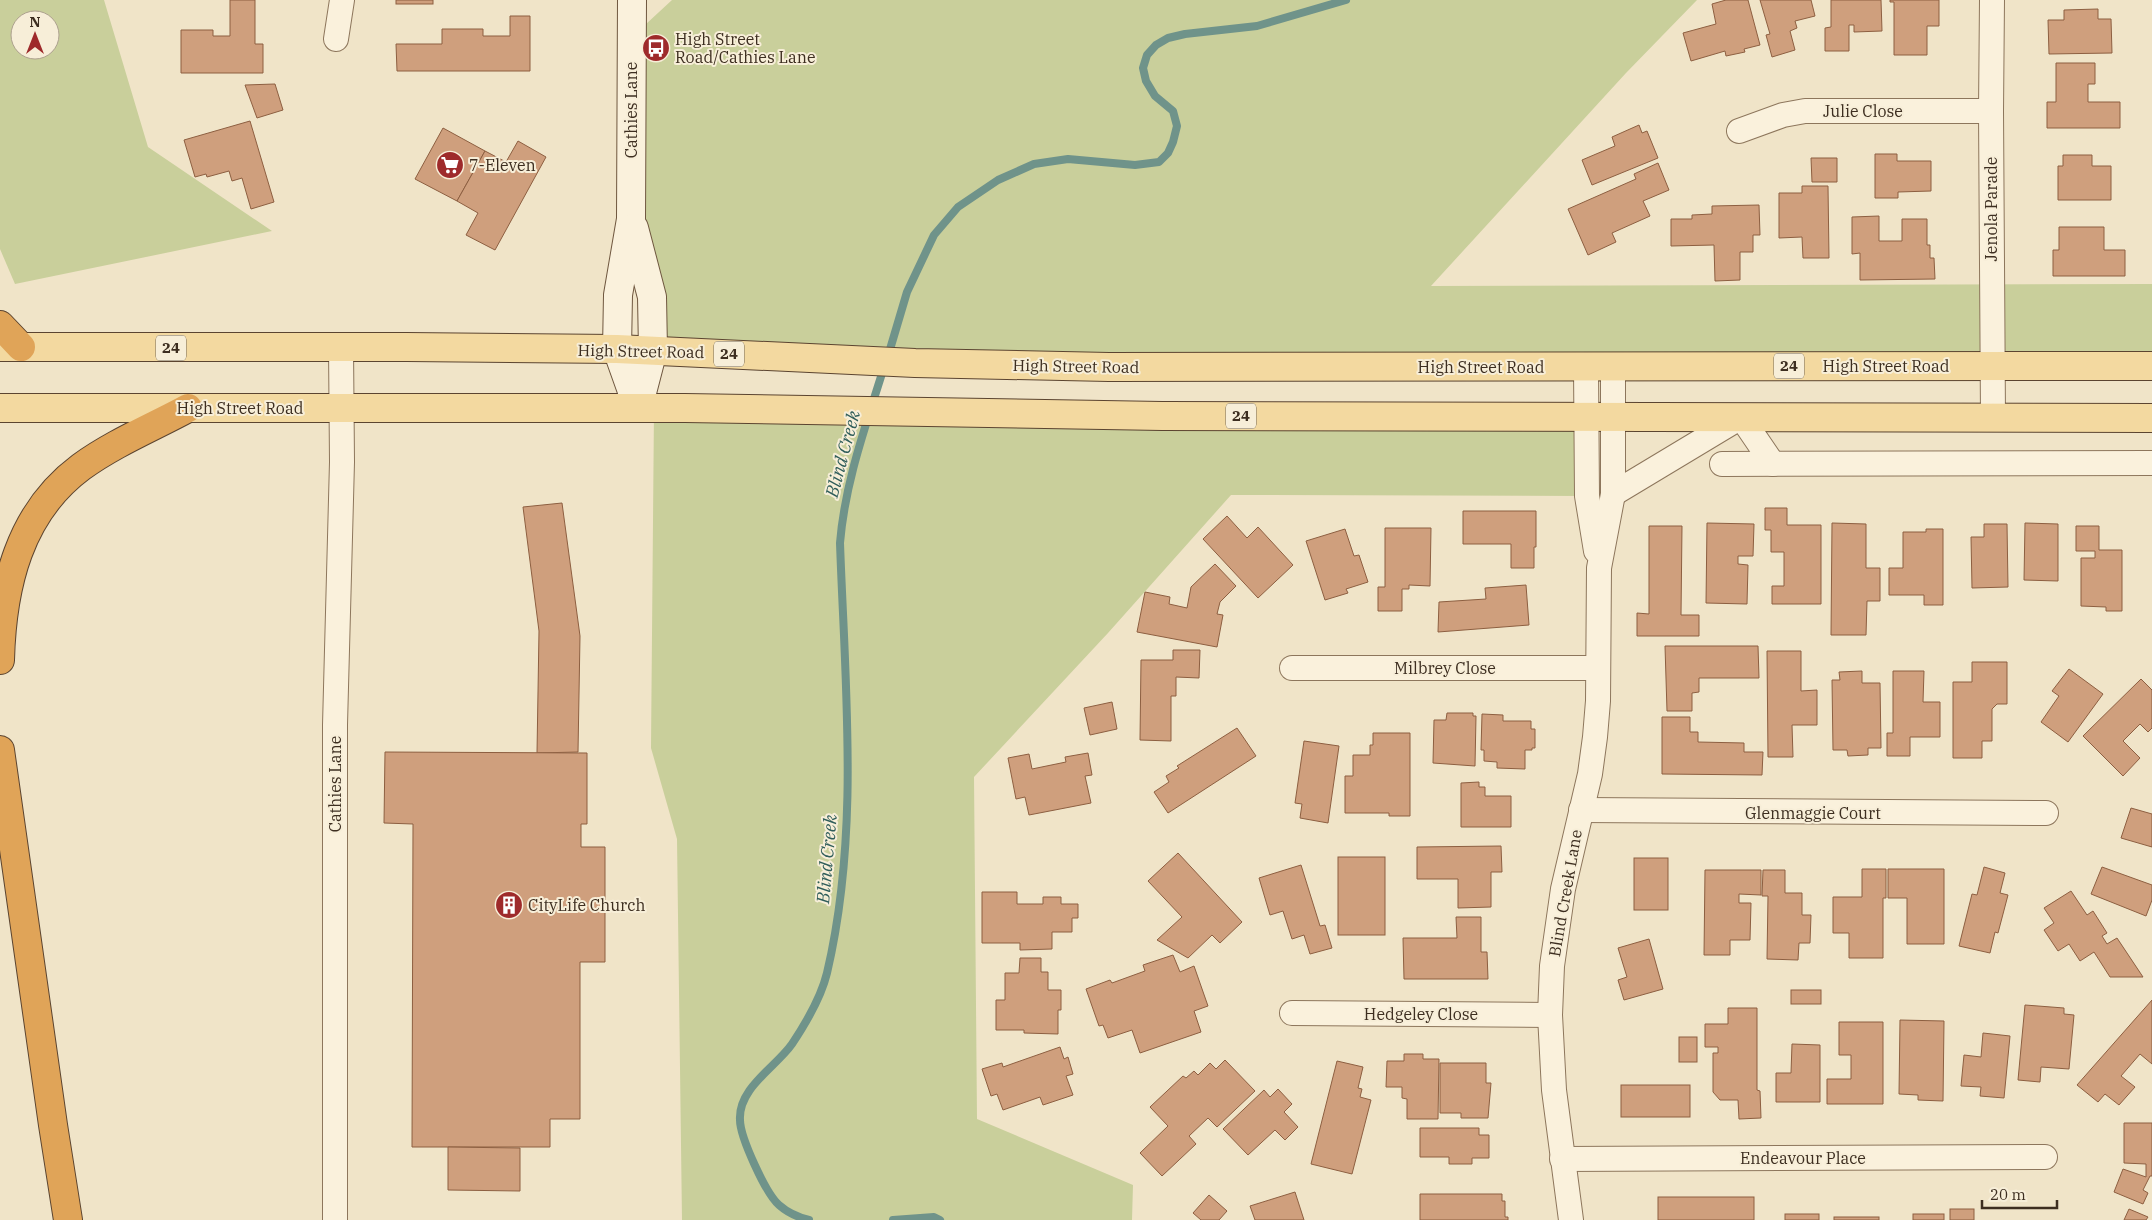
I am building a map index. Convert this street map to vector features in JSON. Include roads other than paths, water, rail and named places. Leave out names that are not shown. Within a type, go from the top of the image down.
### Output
[{"type":"highway","points":[[0,325],[11,347]]},
{"type":"highway","points":[[0,660],[4,608],[16,554],[46,499],[64,481],[89,462],[188,408]]},
{"type":"highway","points":[[0,750],[44,1068],[68,1220]]},
{"type":"main road","name":"High Street Road","points":[[11,347],[341,347],[653,350],[915,363],[1109,367],[2152,366]]},
{"type":"main road","name":"High Street Road","points":[[0,408],[638,408],[1172,416],[2152,418]]},
{"type":"street","points":[[336,39],[342,0]]},
{"type":"street","name":"Cathies Lane","points":[[632,0],[632,219],[618,295],[617,350],[638,408]]},
{"type":"street","name":"Jenola Parade","points":[[1992,0],[1993,417]]},
{"type":"street","name":"Julie Close","points":[[1739,131],[1782,115],[1806,111],[1991,111]]},
{"type":"street","name":"Cathies Lane","points":[[632,219],[652,298],[653,350],[638,408]]},
{"type":"street","name":"Cathies Lane","points":[[335,1220],[335,725],[342,409],[341,347]]},
{"type":"street","name":"Blind Creek Lane","points":[[1571,1220],[1554,1090],[1550,1015],[1552,966],[1563,889],[1590,774],[1595,738],[1599,568],[1613,494],[1613,366]]},
{"type":"street","name":"Blind Creek Lane","points":[[1586,367],[1587,496],[1599,568]]},
{"type":"street","points":[[1613,494],[1741,417],[1773,464]]},
{"type":"street","points":[[1722,464],[2152,463]]},
{"type":"street","name":"Milbrey Close","points":[[1292,668],[1597,668]]},
{"type":"street","name":"Glenmaggie Court","points":[[1581,810],[2046,813]]},
{"type":"street","name":"Hedgeley Close","points":[[1292,1013],[1550,1015]]},
{"type":"street","name":"Endeavour Place","points":[[1562,1159],[2045,1157]]},
{"type":"waterway","name":"Blind Creek","points":[[888,356],[907,292],[934,235],[958,207],[998,180],[1034,164],[1068,159],[1135,165],[1159,162],[1168,153],[1177,126],[1173,111],[1155,96],[1146,81],[1143,68],[1147,55],[1156,45],[1168,38],[1185,34],[1257,26],[1346,0]]},
{"type":"waterway","name":"Blind Creek","points":[[809,1220],[782,1208],[767,1189],[744,1139],[740,1120],[741,1108],[751,1088],[785,1053],[803,1028],[821,992],[827,973],[844,867],[847,813],[847,705],[840,543],[851,476],[884,367]]},
{"type":"waterway","name":"Blind Creek","points":[[893,1220],[934,1217],[940,1220]]},
{"type":"place","name":"High Street Road/Cathies Lane","points":[[656,48]]},
{"type":"place","name":"7-Eleven","points":[[450,165]]},
{"type":"place","name":"CityLife Church","points":[[509,905]]}]
